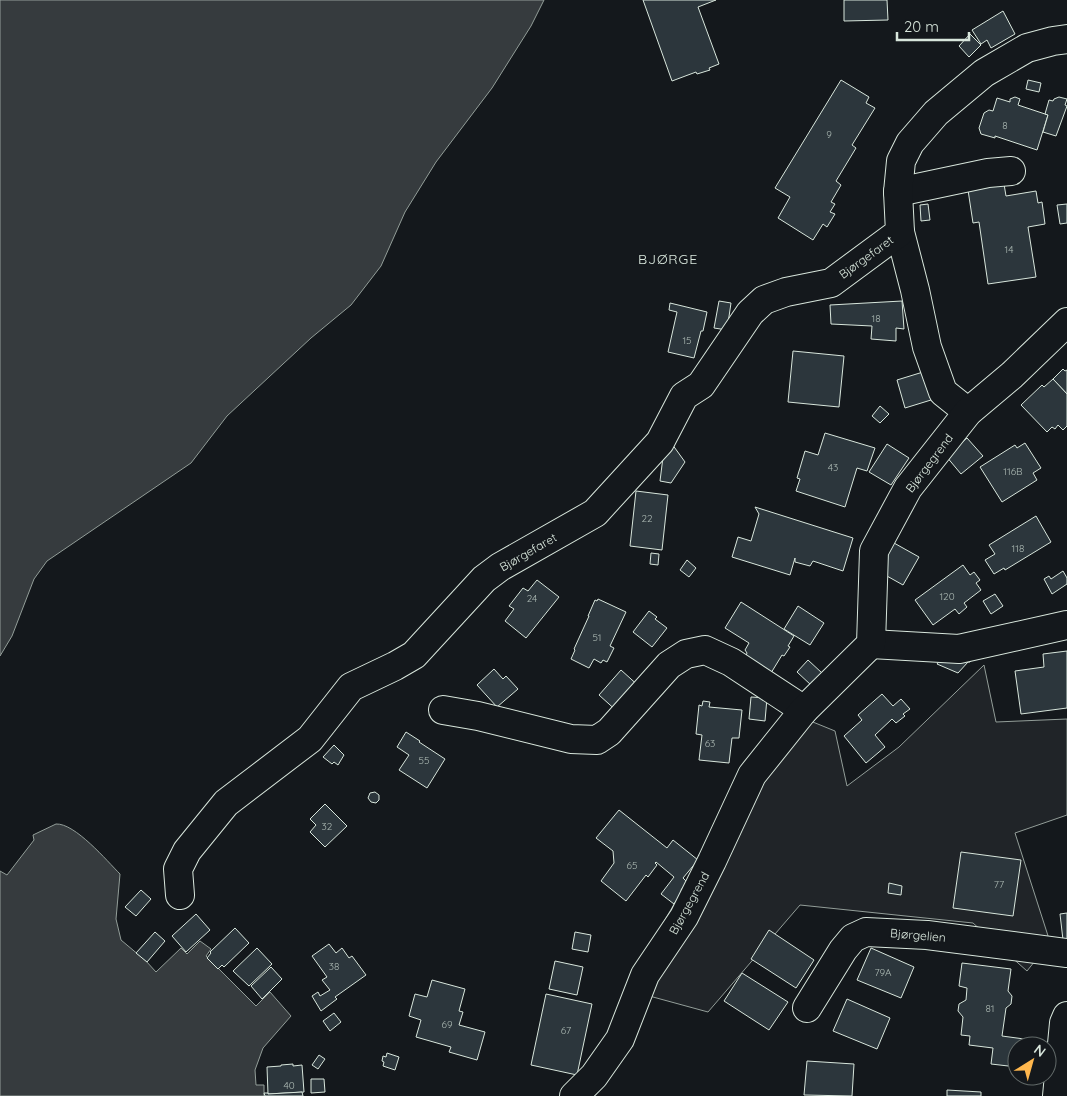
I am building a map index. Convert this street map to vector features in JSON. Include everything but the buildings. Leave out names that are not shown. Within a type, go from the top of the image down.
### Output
[{"type":"street","name":"Bjørgefaret","points":[[968,412],[943,392],[927,348],[900,232],[898,192],[901,161],[910,143],[936,113],[984,73],[1027,48],[1067,39]]},
{"type":"street","points":[[898,192],[1011,171]]},
{"type":"street","name":"Bjørgefaret","points":[[180,896],[178,869],[186,850],[226,803],[310,739],[351,687],[414,655],[484,579],[500,567],[595,513],[660,442],[684,396],[701,385],[750,313],[764,300],[786,292],[831,282],[900,232]]},
{"type":"street","name":"Bjørgegrend","points":[[574,1096],[594,1076],[620,1039],[645,975],[684,917],[752,775],[804,710],[871,644],[874,551],[908,488],[968,412],[1012,375],[1067,322]]},
{"type":"street","points":[[871,644],[959,648],[1067,625]]},
{"type":"street","points":[[443,710],[478,716],[572,739],[597,740],[609,732],[669,665],[686,654],[705,650],[731,662],[804,710]]},
{"type":"street","name":"Bjørgelien","points":[[807,1008],[843,950],[853,938],[866,932],[927,935],[1067,954]]},
{"type":"street","points":[[1057,1096],[1064,1023],[1067,1016]]},
{"type":"shaded area","points":[[0,0],[544,0],[531,26],[492,88],[436,162],[405,212],[381,266],[351,305],[311,338],[227,416],[191,463],[47,561],[34,579],[12,636],[0,656]]},
{"type":"shaded area","points":[[984,665],[996,722],[1067,719],[1067,815],[1015,833],[1050,942],[1027,971],[973,923],[800,905],[708,1012],[631,991],[663,923],[712,840],[803,718],[835,731],[847,786],[899,747]]},
{"type":"shaded area","points":[[56,824],[64,825],[81,836],[120,874],[116,919],[121,940],[156,972],[181,948],[187,954],[200,941],[211,949],[206,956],[256,1006],[270,992],[291,1016],[263,1048],[255,1070],[256,1085],[264,1085],[264,1096],[0,1096],[0,871],[7,875],[34,840],[33,835]]},
{"type":"district","name":"BJØRGE","points":[[668,259]]}]
